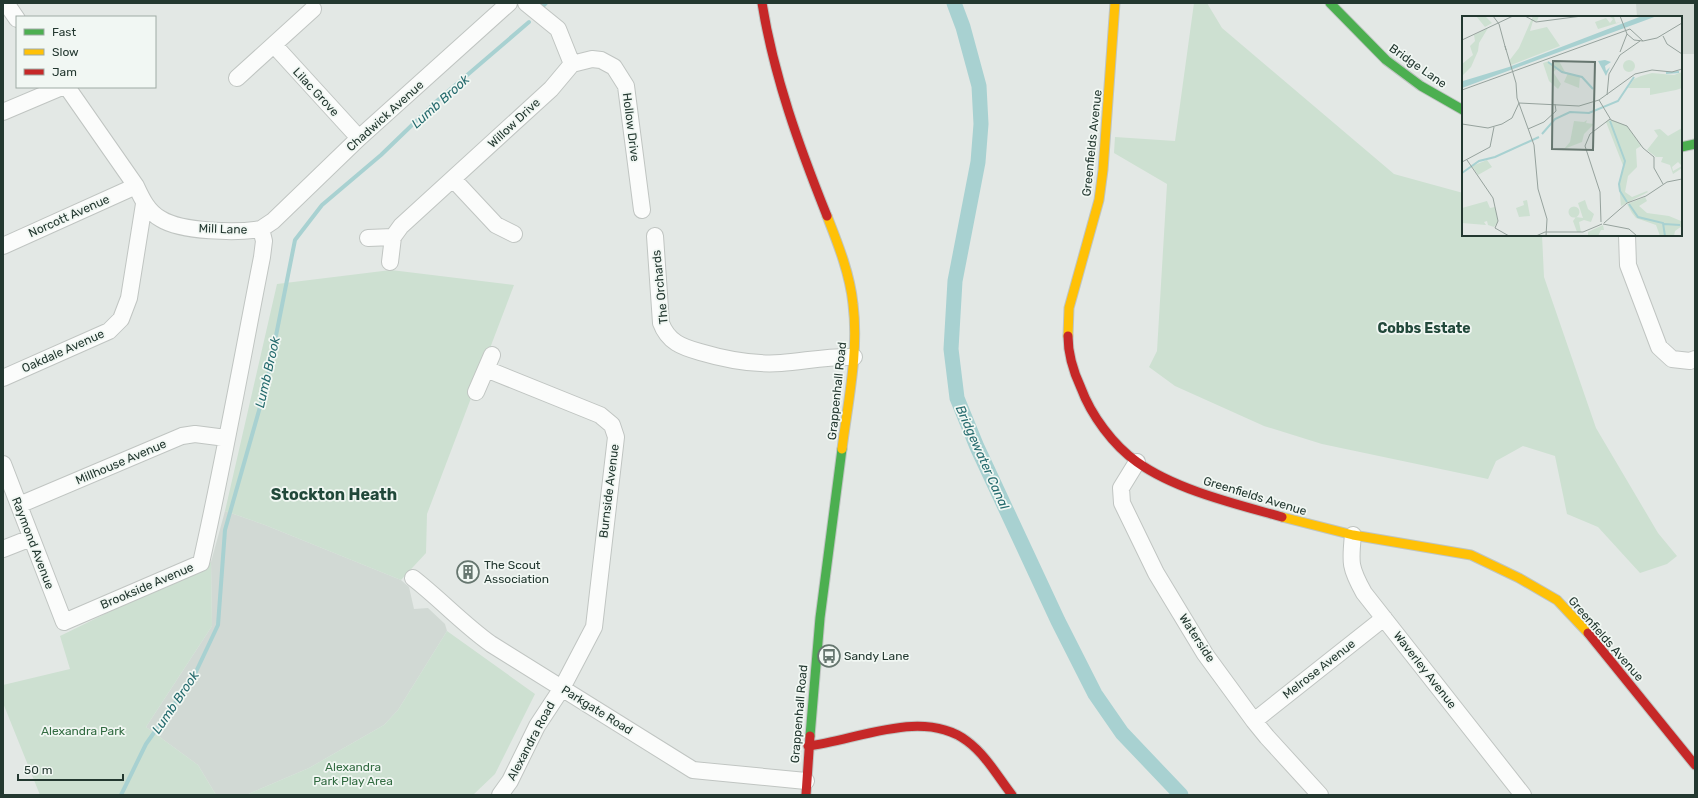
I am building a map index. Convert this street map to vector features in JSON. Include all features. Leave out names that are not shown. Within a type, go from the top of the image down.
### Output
[{"type":"street","points":[[6,3],[16,18]]},
{"type":"street","name":"Chadwick Avenue","points":[[261,229],[273,221],[359,138],[509,3]]},
{"type":"street","points":[[526,3],[558,29],[572,64]]},
{"type":"street","name":"Grappenhall Road","points":[[762,3],[772,63],[783,99],[842,256],[849,280],[855,329],[854,357],[825,580],[808,746],[806,788]]},
{"type":"street","name":"Greenfields Avenue","points":[[1115,3],[1103,170],[1098,200],[1069,308],[1068,342],[1076,377],[1088,407],[1107,433],[1137,462],[1169,479],[1212,497],[1314,526],[1353,535],[1471,555],[1519,578],[1557,600],[1581,625],[1695,765]]},
{"type":"street","name":"Bridge Lane","points":[[1330,3],[1386,60],[1421,86],[1462,109]]},
{"type":"street","points":[[237,78],[313,9]]},
{"type":"street","name":"Lilac Grove","points":[[274,45],[359,138]]},
{"type":"street","name":"Hollow Drive","points":[[572,64],[592,59],[600,60],[614,67],[626,86],[642,210]]},
{"type":"street","name":"Willow Drive","points":[[393,237],[401,226],[551,89],[572,64]]},
{"type":"street","points":[[3,112],[60,88]]},
{"type":"street","name":"Mill Lane","points":[[68,88],[136,186],[144,204],[161,219],[182,228],[246,232],[261,229],[264,241],[262,256],[226,438]]},
{"type":"street","points":[[1682,147],[1695,144]]},
{"type":"street","points":[[453,179],[496,225],[514,234]]},
{"type":"street","name":"Norcott Avenue","points":[[3,246],[136,186]]},
{"type":"street","name":"Oakdale Avenue","points":[[3,378],[109,331],[121,319],[128,298],[144,204]]},
{"type":"street","name":"The Orchards","points":[[655,236],[661,323],[673,342],[726,360],[750,362],[779,363],[829,357],[854,357]]},
{"type":"street","points":[[1627,236],[1628,265],[1659,347],[1672,359],[1690,361],[1695,359]]},
{"type":"street","points":[[368,238],[393,237],[390,262]]},
{"type":"street","name":"Burnside Avenue","points":[[476,392],[489,362],[600,415],[608,420],[614,431],[615,444],[594,627],[562,688]]},
{"type":"street","name":"Millhouse Avenue","points":[[19,505],[182,436],[195,434],[226,438]]},
{"type":"street","name":"Brookside Avenue","points":[[64,622],[201,563],[218,490],[226,438]]},
{"type":"street","name":"Waterside","points":[[1137,462],[1121,488],[1122,503],[1156,573],[1205,654],[1254,721],[1320,795]]},
{"type":"street","name":"Raymond Avenue","points":[[3,464],[64,622]]},
{"type":"street","name":"Waverley Avenue","points":[[1353,535],[1350,559],[1353,574],[1364,593],[1516,793]]},
{"type":"street","points":[[3,549],[32,538]]},
{"type":"street","name":"Parkgate Road","points":[[413,578],[444,603],[466,626],[491,644],[693,770],[806,788]]},
{"type":"street","name":"Melrose Avenue","points":[[1254,721],[1384,618]]},
{"type":"street","name":"Alexandra Road","points":[[500,795],[510,781],[537,726],[562,688]]},
{"type":"street","points":[[808,746],[837,743],[900,727],[923,725],[939,727],[953,732],[966,741],[980,754],[1004,792]]},
{"type":"shaded area","points":[[1636,3],[1695,3],[1695,54],[1682,54],[1682,16],[1637,16]]},
{"type":"shaded area","points":[[225,511],[265,525],[401,580],[409,587],[414,609],[428,608],[445,624],[447,631],[398,710],[384,725],[309,768],[246,795],[216,795],[198,765],[146,727],[212,626],[211,562]]},
{"type":"green space","points":[[1194,3],[1207,3],[1222,28],[1394,174],[1462,193],[1462,236],[1542,236],[1544,277],[1596,428],[1658,533],[1677,556],[1667,564],[1640,573],[1598,527],[1567,514],[1555,456],[1523,446],[1496,461],[1488,479],[1322,444],[1264,426],[1175,386],[1149,367],[1157,351],[1167,184],[1114,153],[1115,137],[1175,141]]},
{"type":"green space","points":[[391,270],[514,285],[427,514],[426,553],[401,580],[265,525],[225,511],[277,284]]},
{"type":"green space","name":"Alexandra Park","points":[[211,562],[212,626],[146,727],[198,765],[216,795],[40,795],[3,703],[3,685],[70,669],[60,636]]},
{"type":"green space","name":"Alexandra Park Play Area","points":[[447,631],[535,694],[495,774],[473,795],[246,795],[309,768],[384,725],[398,710]]},
{"type":"waterway","name":"Lumb Brook","points":[[541,8],[546,3]]},
{"type":"waterway","name":"Bridgewater Canal","points":[[954,3],[963,27],[979,86],[981,124],[978,162],[955,281],[951,349],[957,398],[977,447],[1058,621],[1095,694],[1122,733],[1181,795]]},
{"type":"waterway","name":"Lumb Brook","points":[[121,795],[146,744],[194,676],[218,625],[225,530],[266,386],[295,240],[322,205],[381,155],[438,100],[529,22]]},
{"type":"traffic: fast","points":[[1330,3],[1386,60],[1421,86],[1462,109]]},
{"type":"traffic: fast","points":[[1682,147],[1695,144]]},
{"type":"traffic: fast","points":[[810,736],[820,618],[842,449]]},
{"type":"traffic: slow","points":[[1068,336],[1069,308],[1099,200],[1103,170],[1115,3]]},
{"type":"traffic: slow","points":[[827,216],[846,270],[853,304],[855,340],[854,358],[842,449]]},
{"type":"traffic: slow","points":[[1282,517],[1353,535],[1471,555],[1519,578],[1557,600],[1588,633]]},
{"type":"traffic: jam","points":[[762,3],[773,58],[788,111],[827,216]]},
{"type":"traffic: jam","points":[[1068,336],[1072,363],[1085,398],[1104,429],[1128,455],[1153,472],[1170,481],[1207,495],[1282,517]]},
{"type":"traffic: jam","points":[[1588,633],[1695,765]]},
{"type":"traffic: jam","points":[[808,746],[868,733],[910,726],[930,727],[950,731],[967,741],[980,753],[1012,795]]},
{"type":"traffic: jam","points":[[806,795],[810,736]]},
{"type":"place","name":"The Scout Association","points":[[468,572]]},
{"type":"place","name":"Sandy Lane","points":[[829,656]]},
{"type":"district","name":"Cobbs Estate","points":[[1424,328]]},
{"type":"district","name":"Stockton Heath","points":[[334,494]]}]
